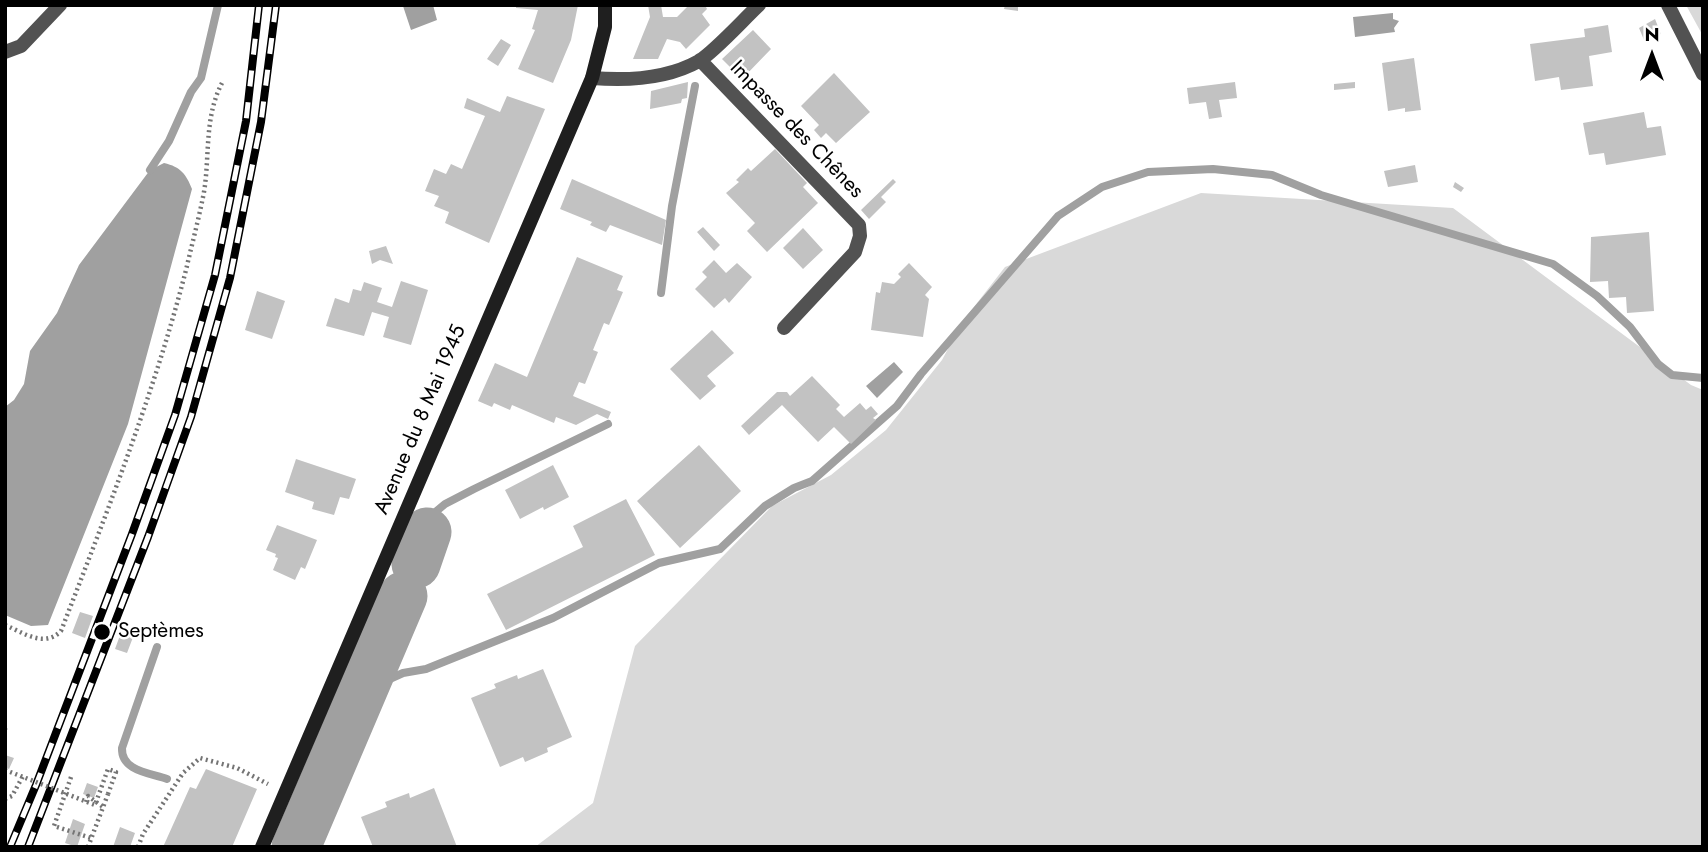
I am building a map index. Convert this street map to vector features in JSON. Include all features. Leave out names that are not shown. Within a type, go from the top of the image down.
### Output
[{"type":"main road","name":"Avenue du 8 Mai 1945","points":[[262,847],[592,78],[605,27],[604,5]]},
{"type":"street","points":[[5,52],[21,46],[60,5]]},
{"type":"street","points":[[592,78],[622,80],[667,74],[700,60],[759,5]]},
{"type":"street","points":[[1668,5],[1703,74]]},
{"type":"street","name":"Impasse des Chênes","points":[[700,60],[859,225],[860,236],[855,252],[784,328]]},
{"type":"path","points":[[5,625],[43,640],[53,638],[61,631],[147,403],[204,191],[210,120],[222,83]]},
{"type":"path","points":[[138,847],[143,834],[183,773],[200,758],[237,768],[285,793]]},
{"type":"path","points":[[87,799],[95,805],[108,769],[117,772],[88,847]]},
{"type":"path","points":[[5,770],[103,807]]},
{"type":"path","points":[[5,799],[12,796],[23,776]]},
{"type":"path","points":[[71,776],[54,826],[91,838]]},
{"type":"shaded area","points":[[433,5],[437,20],[411,30],[403,6]]},
{"type":"shaded area","points":[[1686,5],[1703,5],[1703,36]]},
{"type":"shaded area","points":[[1393,13],[1393,19],[1399,21],[1394,28],[1395,32],[1355,37],[1353,17]]},
{"type":"shaded area","points":[[164,163],[182,172],[192,189],[128,424],[48,625],[31,626],[5,615],[5,407],[14,400],[24,384],[30,351],[57,313],[79,265],[150,170]]},
{"type":"shaded area","points":[[1201,193],[1453,208],[1691,385],[1703,390],[1703,847],[535,847],[593,803],[635,646],[772,506],[831,475],[886,430],[942,360],[963,321],[1005,267]]},
{"type":"shaded area","points":[[894,362],[903,372],[877,398],[866,386]]},
{"type":"building","points":[[516,5],[578,5],[571,40],[553,83],[518,69],[535,30],[532,29],[538,10],[516,8]]},
{"type":"building","points":[[648,5],[661,5],[663,17],[677,17],[689,5],[705,5],[707,9],[702,14],[710,25],[686,49],[680,42],[667,39],[658,59],[633,59],[650,17]]},
{"type":"building","points":[[1005,5],[1018,5],[1018,11],[1004,9]]},
{"type":"building","points":[[1655,19],[1661,34],[1644,40],[1639,28]]},
{"type":"building","points":[[1608,25],[1612,52],[1589,56],[1593,86],[1561,90],[1559,77],[1535,81],[1530,44],[1585,37],[1584,29]]},
{"type":"building","points":[[753,30],[771,49],[742,79],[722,59]]},
{"type":"building","points":[[501,39],[511,45],[498,66],[487,59]]},
{"type":"building","points":[[1414,58],[1421,110],[1405,112],[1405,108],[1388,111],[1382,63]]},
{"type":"building","points":[[834,73],[870,112],[836,143],[826,133],[821,138],[814,130],[819,125],[801,106]]},
{"type":"building","points":[[688,82],[687,98],[682,99],[681,103],[650,109],[651,91]]},
{"type":"building","points":[[1235,82],[1237,98],[1219,100],[1222,117],[1209,119],[1206,102],[1189,104],[1187,88]]},
{"type":"building","points":[[1355,82],[1355,88],[1334,90],[1334,84]]},
{"type":"building","points":[[507,96],[545,109],[489,243],[445,223],[449,212],[434,206],[439,196],[425,191],[434,169],[446,174],[451,164],[462,169],[485,116],[464,108],[467,98],[500,112]]},
{"type":"building","points":[[1644,112],[1647,128],[1661,126],[1666,155],[1606,165],[1604,153],[1589,155],[1583,123]]},
{"type":"building","points":[[775,149],[807,183],[803,187],[818,203],[767,252],[747,231],[755,223],[726,193],[739,182],[736,180],[748,168],[751,171]]},
{"type":"building","points":[[1415,165],[1418,182],[1388,187],[1384,171]]},
{"type":"building","points":[[572,179],[666,220],[662,245],[610,225],[606,232],[590,225],[592,222],[560,209]]},
{"type":"building","points":[[893,179],[896,182],[881,197],[886,202],[869,219],[861,210]]},
{"type":"building","points":[[1455,182],[1464,188],[1461,192],[1453,187]]},
{"type":"building","points":[[703,227],[720,245],[714,251],[697,232]]},
{"type":"building","points":[[803,228],[823,250],[803,269],[783,248]]},
{"type":"building","points":[[1649,232],[1654,311],[1627,313],[1626,297],[1609,298],[1608,281],[1590,282],[1591,237]]},
{"type":"building","points":[[386,246],[393,264],[380,260],[372,264],[369,251]]},
{"type":"building","points":[[577,257],[623,276],[617,290],[623,292],[609,325],[604,323],[593,350],[598,352],[585,384],[579,382],[573,396],[611,412],[608,419],[597,414],[576,425],[556,417],[554,423],[512,405],[510,410],[494,403],[492,407],[478,401],[495,363],[527,377]]},
{"type":"building","points":[[714,260],[726,273],[737,263],[752,277],[729,303],[725,298],[714,308],[695,289],[707,277],[702,272]]},
{"type":"building","points":[[909,263],[932,287],[925,295],[929,299],[923,337],[871,330],[876,292],[880,293],[882,282],[894,284],[901,277],[898,274]]},
{"type":"building","points":[[401,281],[428,290],[411,345],[383,337],[389,317],[372,312],[364,336],[326,326],[335,298],[349,303],[353,289],[361,291],[364,282],[382,288],[377,302],[392,307]]},
{"type":"building","points":[[257,291],[285,301],[272,339],[245,330]]},
{"type":"building","points":[[712,330],[734,353],[707,376],[716,386],[700,400],[670,369]]},
{"type":"building","points":[[812,376],[840,405],[836,409],[844,417],[860,403],[866,410],[871,406],[878,414],[873,418],[876,420],[851,444],[834,427],[818,442],[782,405],[749,435],[741,426],[777,392],[787,392],[790,396]]},
{"type":"building","points":[[699,445],[741,491],[680,548],[637,501]]},
{"type":"building","points":[[296,459],[356,479],[349,499],[340,497],[334,515],[312,509],[314,502],[285,492]]},
{"type":"building","points":[[553,465],[569,497],[520,519],[505,490]]},
{"type":"building","points":[[626,499],[655,555],[506,630],[487,594],[583,547],[573,526]]},
{"type":"building","points":[[277,525],[317,540],[305,569],[301,567],[295,580],[273,570],[278,558],[275,557],[276,554],[266,550]]},
{"type":"building","points":[[80,612],[93,616],[85,638],[72,633]]},
{"type":"building","points":[[123,627],[135,632],[127,653],[115,649]]},
{"type":"building","points":[[543,669],[572,737],[525,762],[523,757],[500,767],[471,698],[496,688],[494,684],[517,675],[518,679]]},
{"type":"building","points":[[5,755],[14,758],[9,769],[5,767]]},
{"type":"building","points":[[206,769],[257,789],[232,847],[163,847],[190,787],[196,789]]},
{"type":"building","points":[[87,783],[98,787],[94,798],[83,794]]},
{"type":"building","points":[[434,788],[457,847],[373,847],[361,817],[387,807],[385,802],[409,793],[410,798]]},
{"type":"building","points":[[73,819],[85,824],[77,847],[65,843]]},
{"type":"building","points":[[120,827],[135,833],[130,847],[113,847]]},
{"type":"waterway","points":[[150,170],[169,141],[191,92],[201,78],[218,5]]},
{"type":"waterway","points":[[661,293],[672,206],[695,86]]},
{"type":"waterway","points":[[363,691],[403,673],[426,669],[553,618],[659,563],[720,549],[765,506],[794,488],[812,481],[897,406],[921,374],[1058,216],[1102,187],[1148,172],[1213,169],[1272,175],[1321,195],[1553,264],[1597,296],[1630,327],[1658,364],[1672,375],[1703,378]]},
{"type":"waterway","points":[[433,514],[445,504],[474,489],[608,424]]},
{"type":"waterway","points":[[416,564],[427,532]]},
{"type":"waterway","points":[[296,847],[403,596]]},
{"type":"waterway","points":[[157,647],[122,748],[123,756],[131,766],[167,779]]},
{"type":"railway","points":[[10,847],[132,534],[175,415],[215,275],[246,121],[259,5]]},
{"type":"railway","points":[[28,847],[148,537],[191,417],[230,278],[261,122],[276,5]]},
{"type":"place","name":"Septèmes","points":[[102,632]]}]
